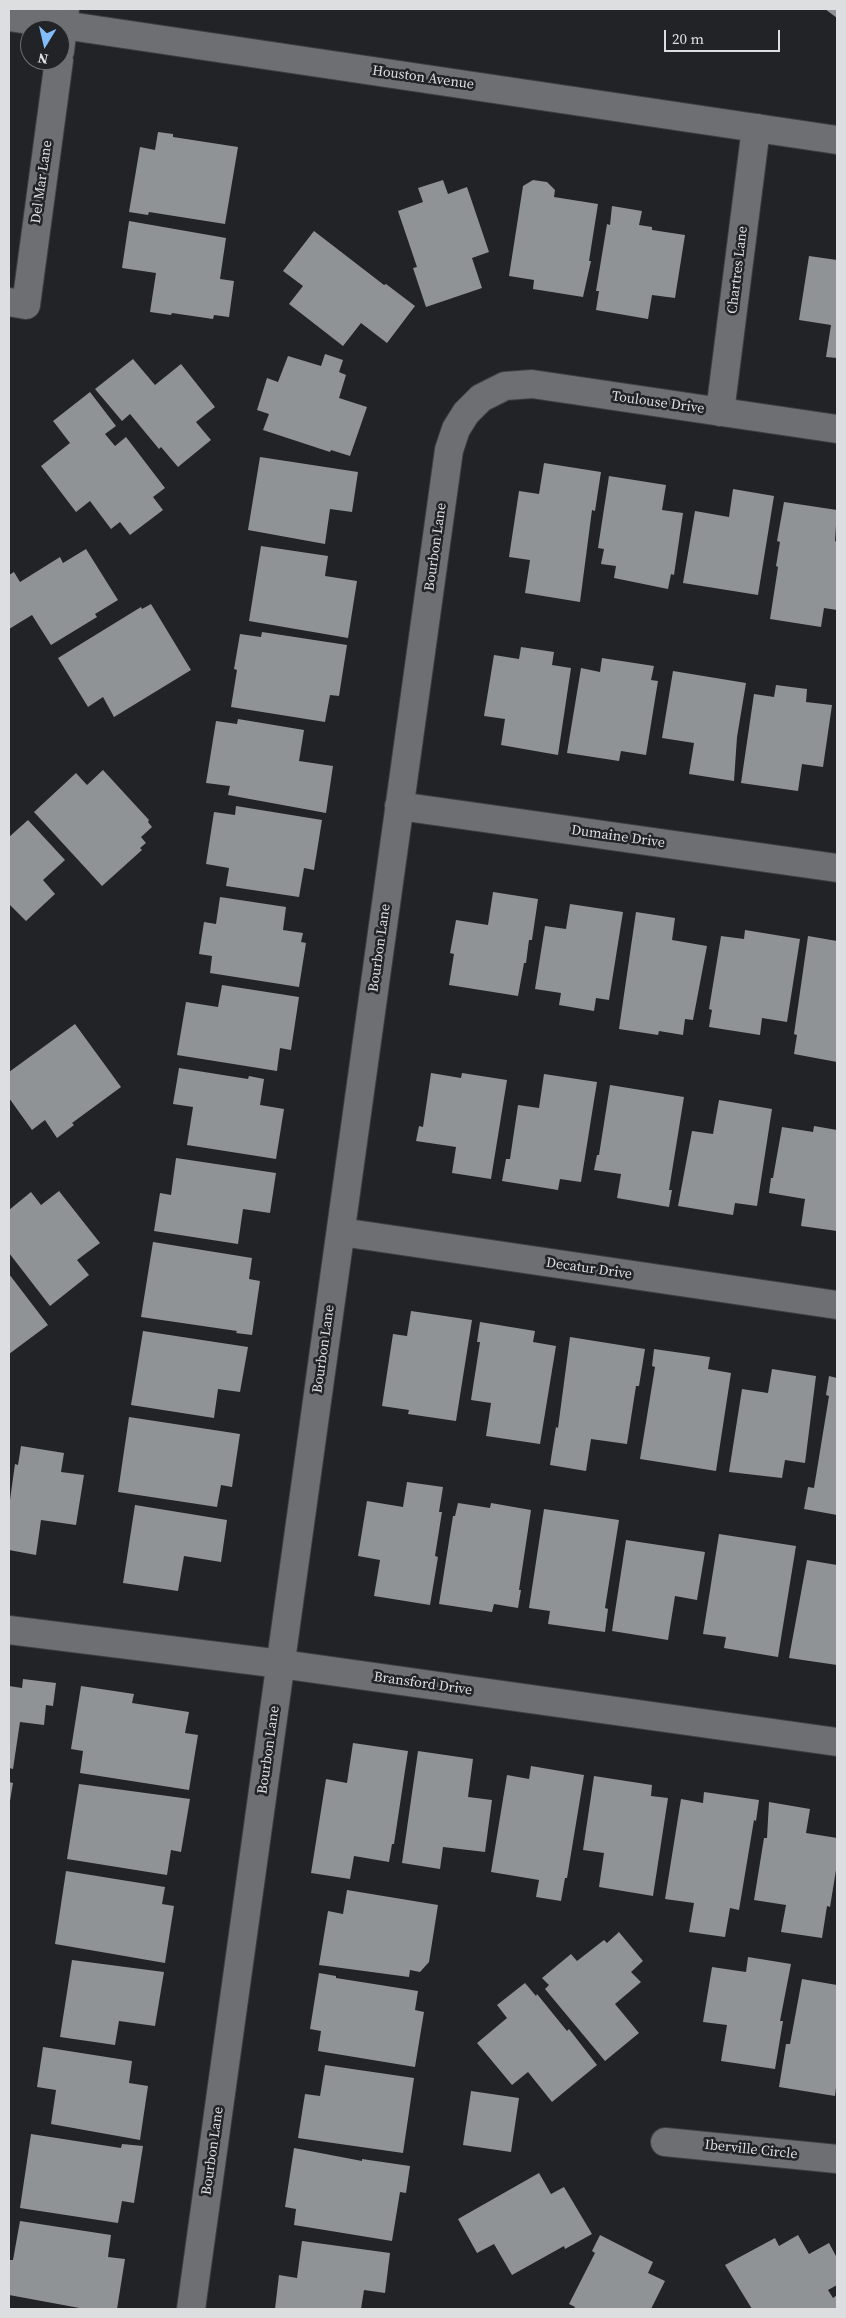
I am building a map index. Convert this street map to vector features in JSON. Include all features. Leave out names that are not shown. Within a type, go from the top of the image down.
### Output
[{"type":"street","name":"Houston Avenue","points":[[9,17],[24,20]]},
{"type":"street","name":"Houston Avenue","points":[[70,29],[837,140]]},
{"type":"street","name":"Del Mar Lane","points":[[17,303],[57,70]]},
{"type":"street","name":"Chartres Lane","points":[[720,412],[756,128]]},
{"type":"street","name":"Toulouse Drive","points":[[481,398],[505,386],[532,384],[837,429]]},
{"type":"street","name":"Bourbon Lane","points":[[191,2309],[449,450],[456,429],[466,413],[481,398]]},
{"type":"street","name":"Dumaine Drive","points":[[399,806],[837,868]]},
{"type":"street","name":"Decatur Drive","points":[[341,1232],[837,1305]]},
{"type":"street","name":"Bransford Drive","points":[[9,1630],[281,1664],[837,1742]]},
{"type":"street","name":"Iberville Circle","points":[[665,2142],[837,2159]]},
{"type":"building","points":[[825,9],[837,9],[837,18]]},
{"type":"building","points":[[158,132],[173,134],[173,137],[238,147],[225,224],[149,212],[148,215],[129,212],[140,147],[155,150]]},
{"type":"building","points":[[443,180],[448,194],[467,187],[489,252],[472,258],[482,288],[426,307],[413,268],[417,267],[398,211],[423,202],[418,188]]},
{"type":"building","points":[[533,180],[547,182],[555,190],[554,197],[598,204],[589,261],[591,261],[583,297],[533,289],[534,280],[509,276],[523,186]]},
{"type":"building","points":[[612,206],[642,211],[639,225],[652,227],[652,230],[685,235],[675,298],[652,295],[648,319],[596,310],[599,291],[596,291],[607,224],[610,225]]},
{"type":"building","points":[[129,221],[226,238],[220,279],[234,281],[229,317],[214,315],[213,319],[150,312],[156,273],[122,268]]},
{"type":"building","points":[[314,231],[384,285],[386,284],[415,306],[387,343],[361,323],[343,346],[289,304],[303,286],[283,271]]},
{"type":"building","points":[[809,256],[837,260],[837,358],[826,357],[831,325],[799,320]]},
{"type":"building","points":[[325,354],[343,360],[339,372],[346,375],[339,398],[367,407],[350,456],[331,450],[330,452],[263,430],[269,414],[257,410],[267,378],[278,382],[288,356],[321,366]]},
{"type":"building","points":[[133,359],[155,385],[181,364],[215,407],[196,422],[211,440],[178,467],[161,447],[159,449],[130,414],[122,421],[95,389]]},
{"type":"building","points":[[90,392],[116,426],[105,434],[115,446],[126,437],[165,488],[153,497],[163,510],[130,535],[120,522],[111,529],[90,501],[76,512],[41,466],[70,443],[53,421]]},
{"type":"building","points":[[260,457],[358,472],[352,512],[330,509],[325,544],[248,530]]},
{"type":"building","points":[[544,463],[601,472],[595,511],[592,510],[580,602],[525,593],[530,560],[509,557],[519,491],[539,494]]},
{"type":"building","points":[[609,476],[666,485],[662,510],[683,513],[674,575],[671,574],[668,589],[614,578],[616,566],[601,564],[604,549],[598,548]]},
{"type":"building","points":[[733,489],[774,496],[758,595],[683,583],[695,511],[729,517]]},
{"type":"building","points":[[784,502],[837,510],[835,541],[837,542],[837,610],[824,608],[821,627],[770,619],[778,567],[776,566],[780,542],[777,541]]},
{"type":"building","points":[[261,546],[328,556],[325,576],[357,581],[348,638],[249,621]]},
{"type":"building","points":[[86,549],[118,600],[95,614],[97,617],[51,645],[32,615],[9,629],[9,575],[14,572],[20,582],[60,557],[63,563]]},
{"type":"building","points":[[151,604],[191,670],[114,717],[103,697],[88,707],[58,658],[141,607],[142,609]]},
{"type":"building","points":[[262,632],[347,645],[339,696],[330,695],[325,722],[231,707],[237,670],[234,669],[240,634],[261,637]]},
{"type":"building","points":[[521,647],[554,652],[552,665],[571,668],[558,755],[501,745],[505,719],[484,716],[494,655],[519,659]]},
{"type":"building","points":[[602,658],[654,666],[651,680],[658,681],[646,755],[621,751],[619,761],[567,753],[581,668],[600,672]]},
{"type":"building","points":[[673,671],[746,683],[737,737],[734,781],[689,774],[694,743],[662,738]]},
{"type":"building","points":[[776,685],[807,689],[806,702],[832,705],[823,767],[802,764],[798,791],[741,783],[754,694],[774,697]]},
{"type":"building","points":[[238,719],[304,730],[299,761],[333,766],[326,813],[228,795],[230,786],[206,783],[216,721],[237,724]]},
{"type":"building","points":[[103,770],[149,820],[148,822],[152,827],[141,837],[146,843],[140,848],[142,850],[102,886],[34,812],[76,773],[87,785]]},
{"type":"building","points":[[236,806],[322,820],[314,870],[304,868],[299,897],[226,886],[229,868],[206,864],[214,812],[235,815]]},
{"type":"building","points":[[28,820],[65,860],[43,880],[55,894],[26,921],[9,904],[9,837]]},
{"type":"building","points":[[493,892],[538,899],[532,940],[529,940],[518,996],[449,985],[454,954],[450,953],[456,920],[488,925]]},
{"type":"building","points":[[220,897],[286,907],[283,930],[303,933],[301,942],[306,943],[299,987],[210,973],[212,956],[199,954],[204,922],[216,924]]},
{"type":"building","points":[[570,904],[623,912],[609,1000],[596,998],[594,1011],[559,1005],[561,993],[535,989],[545,926],[566,929]]},
{"type":"building","points":[[636,912],[675,918],[672,940],[707,946],[693,1020],[685,1019],[683,1035],[659,1031],[658,1035],[619,1029]]},
{"type":"building","points":[[745,930],[800,939],[787,1022],[762,1018],[760,1035],[709,1027],[712,1010],[709,1009],[721,936],[744,939]]},
{"type":"building","points":[[808,936],[837,941],[837,1062],[794,1054],[797,1035],[794,1034]]},
{"type":"building","points":[[222,985],[299,997],[291,1050],[280,1048],[277,1071],[177,1055],[186,1002],[218,1007]]},
{"type":"building","points":[[75,1024],[121,1087],[72,1123],[74,1125],[57,1138],[45,1120],[32,1130],[9,1098],[9,1072]]},
{"type":"building","points":[[179,1068],[248,1079],[249,1076],[264,1079],[260,1105],[284,1109],[276,1159],[187,1145],[193,1107],[173,1104]]},
{"type":"building","points":[[431,1073],[461,1078],[462,1073],[507,1080],[491,1179],[452,1173],[456,1147],[416,1141],[419,1126],[423,1127]]},
{"type":"building","points":[[544,1074],[597,1082],[581,1182],[560,1179],[558,1190],[502,1181],[506,1159],[510,1159],[518,1105],[539,1108]]},
{"type":"building","points":[[610,1085],[684,1097],[669,1190],[672,1190],[669,1207],[617,1198],[621,1174],[594,1170],[597,1155],[599,1155]]},
{"type":"building","points":[[719,1100],[772,1109],[757,1206],[735,1203],[733,1215],[678,1206],[692,1131],[713,1134]]},
{"type":"building","points":[[814,1126],[837,1130],[837,1231],[801,1226],[805,1199],[769,1193],[782,1127],[813,1132]]},
{"type":"building","points":[[176,1158],[276,1173],[270,1213],[243,1209],[238,1244],[154,1231],[160,1193],[171,1195]]},
{"type":"building","points":[[59,1191],[100,1243],[77,1260],[89,1275],[50,1306],[9,1253],[9,1210],[31,1192],[41,1205]]},
{"type":"building","points":[[153,1242],[252,1258],[249,1279],[260,1281],[252,1335],[236,1333],[237,1331],[141,1317]]},
{"type":"building","points":[[9,1274],[48,1325],[9,1354]]},
{"type":"building","points":[[411,1311],[472,1320],[456,1421],[408,1414],[409,1410],[382,1406],[393,1334],[407,1336]]},
{"type":"building","points":[[480,1322],[535,1331],[533,1342],[556,1346],[540,1444],[486,1436],[491,1403],[471,1400],[480,1342],[477,1342]]},
{"type":"building","points":[[143,1331],[248,1347],[240,1392],[218,1389],[214,1418],[131,1405]]},
{"type":"building","points":[[570,1337],[645,1349],[639,1386],[636,1386],[627,1444],[591,1439],[586,1471],[550,1465],[556,1427],[558,1428]]},
{"type":"building","points":[[654,1349],[710,1357],[708,1369],[731,1373],[716,1471],[640,1459],[655,1367],[652,1366]]},
{"type":"building","points":[[772,1369],[816,1376],[805,1463],[785,1460],[782,1478],[729,1472],[742,1389],[768,1393]]},
{"type":"building","points":[[829,1376],[837,1378],[837,1515],[804,1509],[808,1487],[814,1488],[829,1396],[826,1395]]},
{"type":"building","points":[[129,1417],[240,1434],[232,1487],[221,1485],[217,1507],[118,1492]]},
{"type":"building","points":[[21,1446],[64,1453],[61,1472],[84,1475],[76,1525],[41,1520],[36,1555],[9,1550],[9,1507],[15,1464],[18,1465]]},
{"type":"building","points":[[407,1482],[443,1487],[439,1512],[442,1512],[435,1556],[438,1557],[430,1605],[374,1596],[380,1560],[358,1556],[367,1501],[403,1507]]},
{"type":"building","points":[[458,1503],[490,1508],[491,1503],[531,1510],[518,1608],[494,1604],[492,1612],[439,1604],[453,1516],[455,1516]]},
{"type":"building","points":[[135,1505],[227,1520],[221,1562],[184,1556],[178,1591],[123,1583]]},
{"type":"building","points":[[544,1509],[619,1520],[605,1608],[608,1609],[605,1632],[548,1624],[550,1611],[529,1608]]},
{"type":"building","points":[[719,1534],[796,1546],[778,1657],[724,1648],[726,1637],[703,1634]]},
{"type":"building","points":[[626,1540],[705,1552],[697,1600],[675,1596],[668,1640],[612,1631]]},
{"type":"building","points":[[807,1560],[837,1565],[837,1665],[789,1658]]},
{"type":"building","points":[[23,1679],[56,1683],[53,1706],[46,1705],[44,1725],[20,1722],[13,1769],[9,1768],[9,1686],[22,1688]]},
{"type":"building","points":[[81,1686],[134,1694],[132,1703],[189,1712],[185,1733],[198,1735],[189,1790],[80,1773],[83,1751],[71,1749]]},
{"type":"building","points":[[353,1743],[408,1751],[394,1844],[392,1844],[389,1862],[354,1856],[350,1879],[311,1873],[326,1779],[347,1783]]},
{"type":"building","points":[[418,1751],[473,1759],[468,1797],[492,1800],[485,1852],[443,1847],[440,1869],[402,1863]]},
{"type":"building","points":[[531,1766],[584,1775],[567,1878],[565,1878],[561,1901],[536,1897],[539,1880],[491,1872],[507,1775],[529,1779]]},
{"type":"building","points":[[594,1776],[652,1785],[651,1796],[668,1798],[653,1896],[599,1887],[604,1853],[583,1850]]},
{"type":"building","points":[[9,1782],[13,1783],[10,1801],[9,1801]]},
{"type":"building","points":[[79,1784],[190,1799],[181,1852],[171,1850],[167,1875],[67,1859]]},
{"type":"building","points":[[704,1792],[759,1800],[739,1910],[730,1908],[725,1937],[689,1932],[694,1903],[665,1899],[681,1799],[703,1803]]},
{"type":"building","points":[[769,1802],[810,1809],[806,1833],[837,1838],[837,1864],[830,1907],[827,1906],[822,1938],[781,1932],[786,1905],[754,1900],[764,1838],[767,1838]]},
{"type":"building","points":[[66,1871],[165,1887],[162,1904],[174,1906],[165,1963],[55,1944]]},
{"type":"building","points":[[347,1890],[438,1905],[429,1962],[420,1972],[410,1970],[409,1977],[319,1965],[328,1911],[343,1914]]},
{"type":"building","points":[[619,1932],[643,1961],[631,1972],[641,1982],[615,2004],[639,2033],[605,2061],[545,1989],[549,1985],[542,1978],[571,1954],[577,1961],[604,1940],[607,1943]]},
{"type":"building","points":[[748,1957],[791,1964],[780,2021],[783,2021],[775,2069],[721,2061],[727,2025],[703,2022],[712,1967],[746,1972]]},
{"type":"building","points":[[72,1960],[164,1972],[155,2026],[119,2021],[115,2045],[60,2037]]},
{"type":"building","points":[[319,1973],[336,1976],[336,1978],[418,1991],[415,2010],[424,2012],[415,2067],[318,2051],[321,2031],[310,2029]]},
{"type":"building","points":[[802,1979],[837,1985],[837,2079],[835,2096],[779,2087],[786,2044],[790,2044]]},
{"type":"building","points":[[525,1983],[536,1996],[537,1994],[567,2031],[569,2029],[597,2065],[552,2102],[528,2072],[512,2085],[477,2043],[507,2018],[497,2005]]},
{"type":"building","points":[[43,2047],[132,2061],[129,2083],[148,2086],[140,2140],[51,2124],[56,2090],[37,2087]]},
{"type":"building","points":[[325,2065],[414,2078],[403,2153],[298,2138],[305,2094],[320,2096]]},
{"type":"building","points":[[471,2091],[519,2098],[511,2152],[463,2145]]},
{"type":"building","points":[[31,2134],[121,2148],[122,2144],[143,2146],[134,2203],[122,2201],[118,2223],[20,2208]]},
{"type":"building","points":[[294,2148],[362,2161],[362,2159],[410,2166],[406,2193],[400,2192],[392,2241],[294,2225],[296,2209],[285,2207]]},
{"type":"building","points":[[539,2173],[551,2194],[564,2187],[592,2234],[565,2249],[564,2246],[512,2275],[494,2244],[477,2253],[458,2219]]},
{"type":"building","points":[[20,2221],[111,2235],[108,2257],[125,2259],[117,2309],[85,2309],[9,2295],[9,2260],[13,2260]]},
{"type":"building","points":[[600,2235],[653,2262],[648,2273],[665,2281],[651,2309],[574,2309],[575,2307],[569,2304],[595,2253],[592,2251]]},
{"type":"building","points":[[798,2235],[809,2254],[829,2243],[837,2258],[837,2285],[828,2290],[833,2298],[837,2295],[837,2309],[752,2309],[725,2265],[775,2238],[779,2246]]},
{"type":"building","points":[[302,2241],[390,2253],[385,2293],[364,2290],[361,2309],[275,2309],[279,2275],[297,2278]]}]
